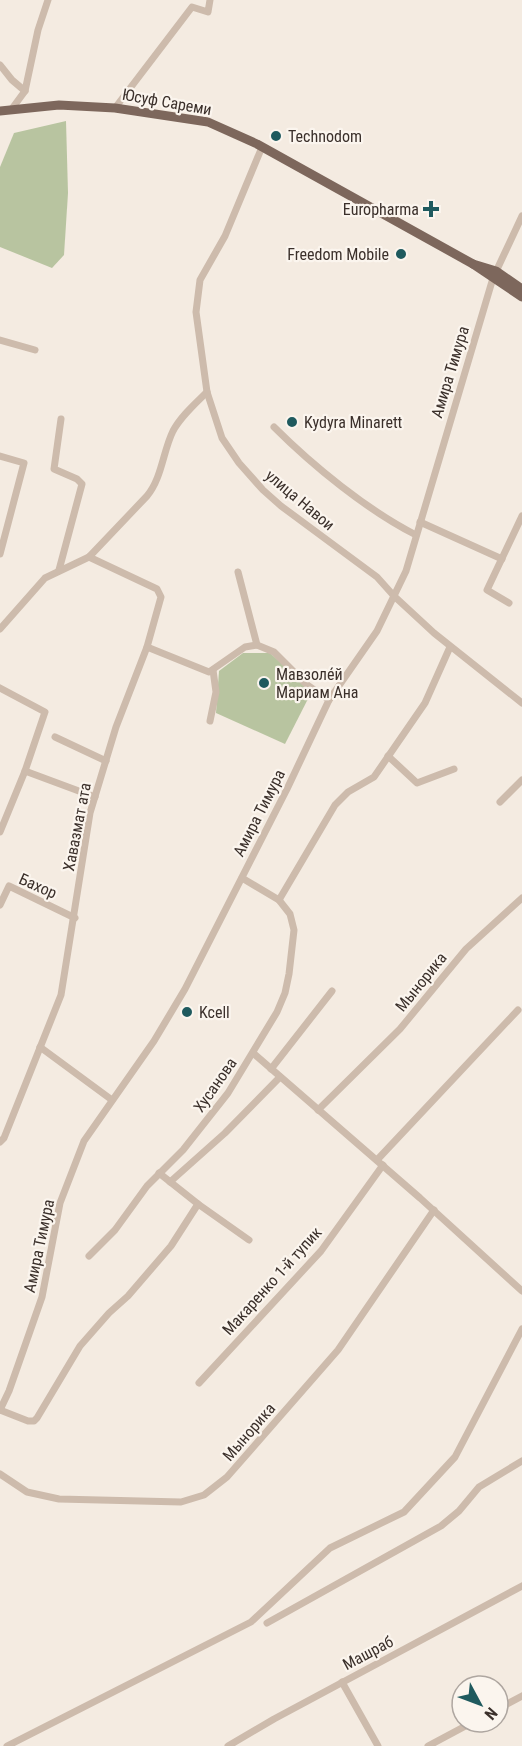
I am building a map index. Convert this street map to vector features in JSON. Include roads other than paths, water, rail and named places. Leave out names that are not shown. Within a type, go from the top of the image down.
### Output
[{"type":"main road","name":"Юсуф Сареми","points":[[0,111],[59,105],[115,108],[208,122],[262,147],[522,289]]},
{"type":"main road","name":"Юсуф Сареми","points":[[494,274],[522,297]]},
{"type":"street","points":[[11,110],[25,91],[38,30],[48,0]]},
{"type":"street","points":[[115,108],[192,7],[208,12],[210,0]]},
{"type":"street","points":[[0,65],[25,91]]},
{"type":"street","name":"улица Навои","points":[[262,147],[225,236],[200,280],[196,312],[207,392],[222,438],[263,490],[281,506],[377,577],[394,596],[450,647],[520,698]]},
{"type":"street","name":"Амира Тимура","points":[[0,1410],[9,1391],[42,1297],[60,1203],[84,1142],[154,1041],[185,989],[287,789],[329,700],[377,631],[405,571],[494,274],[522,216]]},
{"type":"street","points":[[0,340],[35,350]]},
{"type":"street","points":[[0,629],[45,578],[89,557],[152,491],[172,433],[190,409],[207,392]]},
{"type":"street","points":[[59,570],[82,484],[77,479],[54,469],[61,419]]},
{"type":"street","points":[[274,427],[297,449],[350,491],[395,524],[416,535]]},
{"type":"street","points":[[0,456],[24,463],[0,554]]},
{"type":"street","points":[[509,603],[488,591],[522,516]]},
{"type":"street","points":[[420,522],[502,559]]},
{"type":"street","name":"Хавазмат ата","points":[[0,1142],[4,1138],[61,995],[90,813],[116,727],[147,647],[161,597],[157,589],[89,557]]},
{"type":"street","points":[[238,572],[257,645]]},
{"type":"street","points":[[147,647],[209,672],[245,647],[257,645],[274,652],[306,684],[329,700]]},
{"type":"street","points":[[242,878],[279,900],[335,805],[348,792],[374,777],[425,703],[450,647]]},
{"type":"street","points":[[210,721],[216,692],[213,669]]},
{"type":"street","points":[[0,688],[45,712],[25,771],[0,832]]},
{"type":"street","points":[[54,737],[106,761]]},
{"type":"street","points":[[388,756],[417,783],[454,769]]},
{"type":"street","points":[[25,771],[95,797]]},
{"type":"street","points":[[500,802],[522,780]]},
{"type":"street","name":"Бахор","points":[[0,905],[9,886],[75,918]]},
{"type":"street","name":"Мынорика","points":[[318,1110],[400,1029],[466,949],[522,898]]},
{"type":"street","name":"Хусанова","points":[[89,1256],[115,1230],[159,1173],[183,1150],[222,1101],[277,1012],[285,993],[289,974],[294,930],[290,914],[279,900]]},
{"type":"street","points":[[271,1069],[332,990]]},
{"type":"street","name":"Макаренко 1-й тупик","points":[[199,1383],[321,1251],[380,1163],[518,1010]]},
{"type":"street","points":[[40,1047],[112,1100]]},
{"type":"street","points":[[253,1053],[434,1210],[522,1291]]},
{"type":"street","points":[[170,1182],[225,1133],[280,1077]]},
{"type":"street","points":[[159,1173],[249,1240]]},
{"type":"street","points":[[0,1410],[28,1421],[34,1421],[37,1418],[80,1346],[109,1313],[128,1296],[171,1246],[198,1204]]},
{"type":"street","name":"Мынорика","points":[[0,1474],[27,1492],[59,1499],[181,1502],[204,1496],[227,1477],[338,1350],[434,1210]]},
{"type":"street","points":[[7,1746],[251,1622],[330,1548],[404,1512],[455,1457],[522,1329]]},
{"type":"street","points":[[267,1623],[441,1526],[479,1487],[522,1461]]},
{"type":"street","name":"Машраб","points":[[228,1746],[522,1586]]},
{"type":"street","points":[[342,1682],[378,1746]]},
{"type":"street","points":[[428,1746],[450,1734]]},
{"type":"place","name":"Technodom","points":[[276,136]]},
{"type":"place","name":"Europharma","points":[[431,209]]},
{"type":"place","name":"Freedom Mobile","points":[[401,254]]},
{"type":"place","name":"Kydyra Minarett","points":[[292,422]]},
{"type":"place","name":"Мавзоле́й Мариам Ана","points":[[264,683]]},
{"type":"place","name":"Kcell","points":[[187,1012]]}]
